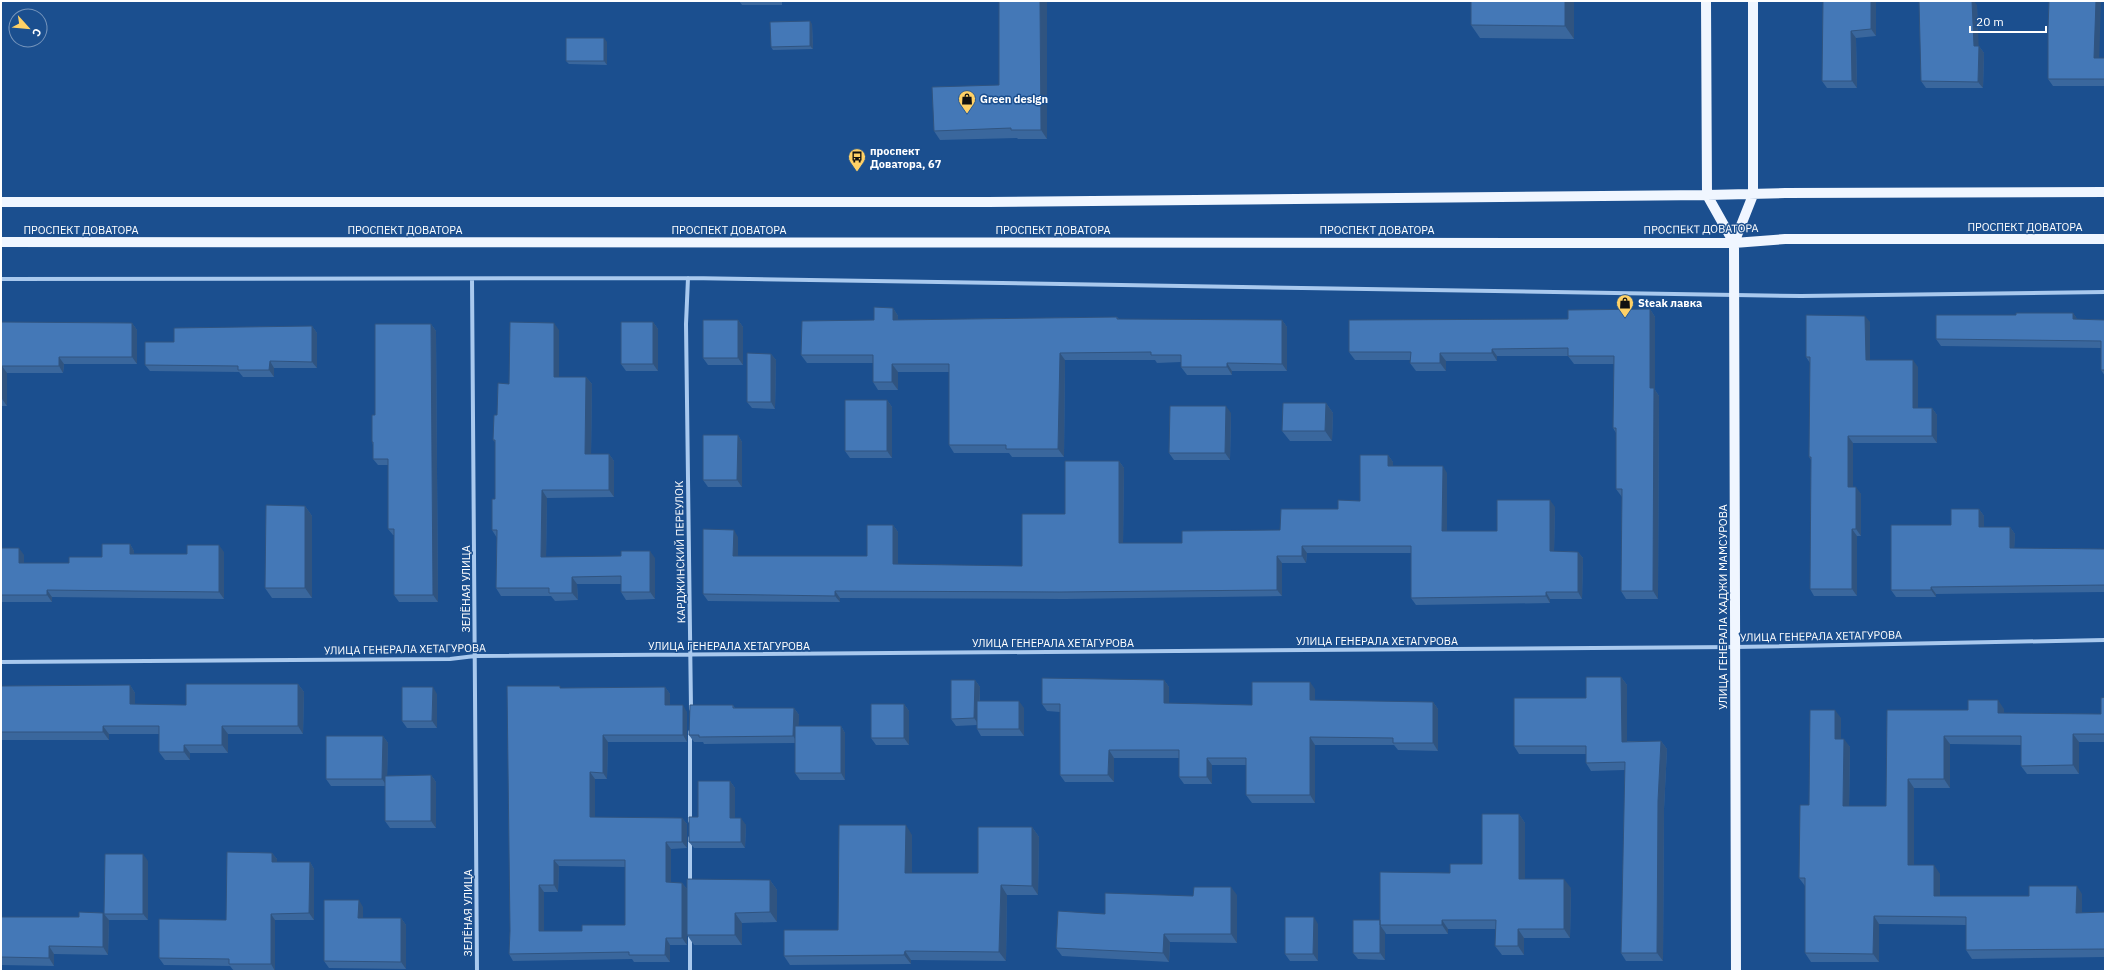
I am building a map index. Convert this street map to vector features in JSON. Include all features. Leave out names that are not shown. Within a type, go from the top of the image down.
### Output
[{"type":"main road","name":"УЛИЦА ГЕНЕРАЛА ХАДЖИ МАМСУРОВА","points":[[1706,1],[1707,195],[1734,242]]},
{"type":"main road","name":"УЛИЦА ГЕНЕРАЛА ХАДЖИ МАМСУРОВА","points":[[1736,971],[1734,242],[1753,195],[1753,1]]},
{"type":"main road","points":[[1,202],[980,202],[1753,195],[1785,192],[2105,192]]},
{"type":"main road","name":"ПРОСПЕКТ ДОВАТОРА","points":[[1,242],[1734,242],[1785,239],[2105,239]]},
{"type":"street","points":[[1,279],[688,278],[1734,295],[2105,292]]},
{"type":"street","name":"КАРДЖИНСКИЙ ПЕРЕУЛОК","points":[[688,278],[686,324],[690,717]]},
{"type":"street","name":"ЗЕЛЁНАЯ УЛИЦА","points":[[472,279],[477,971]]},
{"type":"street","name":"УЛИЦА ГЕНЕРАЛА ХЕТАГУРОВА","points":[[1,662],[450,659],[475,656],[1734,647],[2105,640]]},
{"type":"street","points":[[690,725],[690,828]]},
{"type":"street","points":[[690,836],[690,892]]},
{"type":"street","points":[[690,931],[690,971]]},
{"type":"building","points":[[999,1],[1040,1],[1041,130],[1011,130],[1011,128],[934,131],[932,87],[999,85]]},
{"type":"building","points":[[1471,1],[1565,1],[1565,26],[1471,25]]},
{"type":"building","points":[[1823,1],[1871,1],[1871,29],[1851,31],[1852,81],[1822,81]]},
{"type":"building","points":[[1919,1],[1972,1],[1974,46],[1979,46],[1978,82],[1921,81]]},
{"type":"building","points":[[2049,1],[2096,1],[2094,58],[2105,58],[2105,79],[2048,79]]},
{"type":"building","points":[[810,21],[810,46],[771,47],[770,22]]},
{"type":"building","points":[[566,38],[604,38],[604,61],[566,61]]},
{"type":"building","points":[[874,307],[893,308],[893,320],[1117,317],[1117,319],[1282,320],[1282,364],[1227,363],[1227,367],[1181,367],[1181,355],[1151,355],[1151,352],[1060,353],[1058,449],[1006,449],[1006,445],[949,445],[949,364],[892,364],[892,382],[873,382],[873,355],[801,355],[802,321],[874,320]]},
{"type":"building","points":[[1650,309],[1650,388],[1654,388],[1653,591],[1621,591],[1622,489],[1616,489],[1616,428],[1613,428],[1614,356],[1568,356],[1568,348],[1492,349],[1492,353],[1440,353],[1440,363],[1410,363],[1411,352],[1349,352],[1349,320],[1568,319],[1568,310]]},
{"type":"building","points":[[2016,313],[2073,313],[2073,319],[2105,320],[2105,370],[2101,370],[2101,341],[1936,339],[1936,315],[2016,315]]},
{"type":"building","points":[[1806,315],[1865,316],[1866,360],[1913,360],[1913,408],[1932,408],[1932,436],[1848,436],[1848,487],[1856,487],[1856,529],[1852,529],[1852,589],[1810,589],[1810,357],[1806,357]]},
{"type":"building","points":[[703,320],[738,320],[738,358],[703,358]]},
{"type":"building","points":[[1,322],[132,323],[132,357],[59,357],[59,366],[2,366],[1,399]]},
{"type":"building","points":[[510,322],[554,323],[554,377],[586,377],[585,454],[609,454],[609,490],[542,490],[541,557],[621,556],[621,551],[650,551],[650,592],[621,592],[621,576],[572,577],[572,593],[549,593],[549,588],[496,588],[497,530],[492,530],[492,499],[495,499],[495,440],[493,440],[494,415],[497,415],[498,383],[509,384]]},
{"type":"building","points":[[621,322],[653,322],[653,364],[621,364]]},
{"type":"building","points":[[375,324],[431,324],[433,595],[394,595],[394,529],[388,529],[388,459],[373,459],[372,415],[375,415]]},
{"type":"building","points":[[312,326],[312,362],[270,361],[269,370],[238,370],[238,366],[145,365],[145,342],[174,342],[174,328]]},
{"type":"building","points":[[747,353],[771,354],[771,402],[747,402]]},
{"type":"building","points":[[845,400],[887,400],[887,451],[845,451]]},
{"type":"building","points":[[1283,403],[1326,403],[1325,431],[1282,431]]},
{"type":"building","points":[[1170,406],[1226,406],[1225,453],[1169,453]]},
{"type":"building","points":[[703,435],[738,435],[737,480],[703,480]]},
{"type":"building","points":[[1360,455],[1388,455],[1388,466],[1443,466],[1442,531],[1497,531],[1497,500],[1550,500],[1550,551],[1578,552],[1578,592],[1546,592],[1546,596],[1411,598],[1411,546],[1302,546],[1302,556],[1277,556],[1277,590],[1060,592],[835,591],[835,596],[703,594],[703,529],[734,530],[733,556],[867,556],[867,525],[893,525],[893,564],[1022,566],[1022,514],[1065,514],[1065,461],[1119,461],[1119,543],[1182,543],[1182,531],[1280,530],[1281,509],[1338,509],[1338,500],[1360,501]]},
{"type":"building","points":[[266,505],[305,506],[305,588],[265,588]]},
{"type":"building","points":[[1951,509],[1979,509],[1979,527],[2010,527],[2010,548],[2105,549],[2105,585],[1931,587],[1931,590],[1891,590],[1891,525],[1951,525]]},
{"type":"building","points":[[102,544],[130,544],[130,554],[187,554],[187,545],[219,545],[219,592],[47,590],[47,595],[1,595],[1,548],[19,548],[19,563],[69,563],[69,557],[102,557]]},
{"type":"building","points":[[1586,677],[1621,677],[1622,742],[1661,741],[1658,801],[1657,953],[1621,953],[1625,762],[1586,763],[1586,746],[1514,746],[1514,698],[1586,698]]},
{"type":"building","points":[[1042,678],[1164,680],[1164,703],[1252,705],[1252,682],[1310,682],[1310,700],[1433,702],[1433,743],[1393,743],[1393,738],[1310,737],[1310,795],[1246,795],[1246,758],[1207,758],[1207,777],[1179,777],[1179,750],[1109,750],[1108,775],[1060,775],[1060,704],[1042,704]]},
{"type":"building","points":[[951,680],[975,680],[974,718],[951,719]]},
{"type":"building","points":[[186,684],[298,684],[298,726],[222,726],[222,745],[184,745],[184,752],[159,752],[159,726],[103,726],[103,732],[1,732],[1,686],[130,685],[130,704],[186,705]]},
{"type":"building","points":[[507,686],[560,686],[560,688],[665,687],[665,705],[683,705],[683,735],[603,735],[603,773],[590,772],[590,817],[682,818],[682,842],[666,842],[666,882],[682,883],[682,938],[666,938],[665,955],[629,955],[629,952],[509,954]],"holes":[[[554,860],[625,860],[625,925],[582,925],[582,931],[539,931],[539,885],[554,885]]]},
{"type":"building","points":[[402,687],[433,687],[432,721],[402,721]]},
{"type":"building","points":[[2105,697],[2105,734],[2073,734],[2073,765],[2021,766],[2021,736],[1944,736],[1944,779],[1908,779],[1908,865],[1934,865],[1934,896],[2029,896],[2029,886],[2077,886],[2076,913],[2105,912],[2105,949],[1966,950],[1966,917],[1874,916],[1873,954],[1805,953],[1805,878],[1799,878],[1800,805],[1809,805],[1810,710],[1835,710],[1835,739],[1844,739],[1843,806],[1886,806],[1887,710],[1968,710],[1968,700],[1998,700],[1998,713],[2101,714],[2101,698]]},
{"type":"building","points":[[977,701],[1019,701],[1019,729],[977,729]]},
{"type":"building","points":[[871,704],[904,704],[904,738],[871,738]]},
{"type":"building","points":[[690,705],[733,705],[733,708],[794,708],[793,736],[699,737],[699,735],[689,735]]},
{"type":"building","points":[[795,726],[841,726],[841,773],[795,773]]},
{"type":"building","points":[[326,736],[383,736],[382,779],[326,779]]},
{"type":"building","points":[[431,775],[431,821],[385,821],[385,776]]},
{"type":"building","points":[[698,781],[730,781],[730,818],[741,818],[741,842],[689,842],[689,817],[698,817]]},
{"type":"building","points":[[1482,814],[1519,814],[1519,879],[1564,879],[1564,929],[1518,929],[1518,946],[1495,946],[1496,920],[1442,920],[1442,925],[1380,925],[1380,872],[1450,873],[1450,864],[1482,864]]},
{"type":"building","points":[[839,825],[906,825],[905,873],[978,873],[978,827],[1032,827],[1032,886],[1001,885],[999,952],[905,951],[904,955],[784,956],[784,930],[838,930]]},
{"type":"building","points":[[227,852],[272,853],[272,862],[310,862],[309,913],[271,914],[271,964],[229,964],[229,959],[159,958],[159,919],[226,920]]},
{"type":"building","points":[[105,854],[143,854],[143,914],[104,914]]},
{"type":"building","points":[[687,879],[770,880],[770,912],[735,913],[735,935],[687,935]]},
{"type":"building","points":[[1194,887],[1231,887],[1231,934],[1164,934],[1163,953],[1056,948],[1058,911],[1105,914],[1105,893],[1193,896]]},
{"type":"building","points":[[324,900],[359,900],[358,918],[401,918],[401,962],[324,961]]},
{"type":"building","points":[[79,912],[103,913],[103,947],[49,946],[49,958],[1,957],[1,917],[79,917]]},
{"type":"building","points":[[1285,917],[1314,917],[1313,954],[1285,954]]},
{"type":"building","points":[[1353,920],[1380,920],[1380,953],[1353,953]]},
{"type":"place","name":"Green design","points":[[967,114]]},
{"type":"place","name":"проспект Доватора, 67","points":[[857,172]]},
{"type":"place","name":"Steak лавка","points":[[1625,318]]}]
